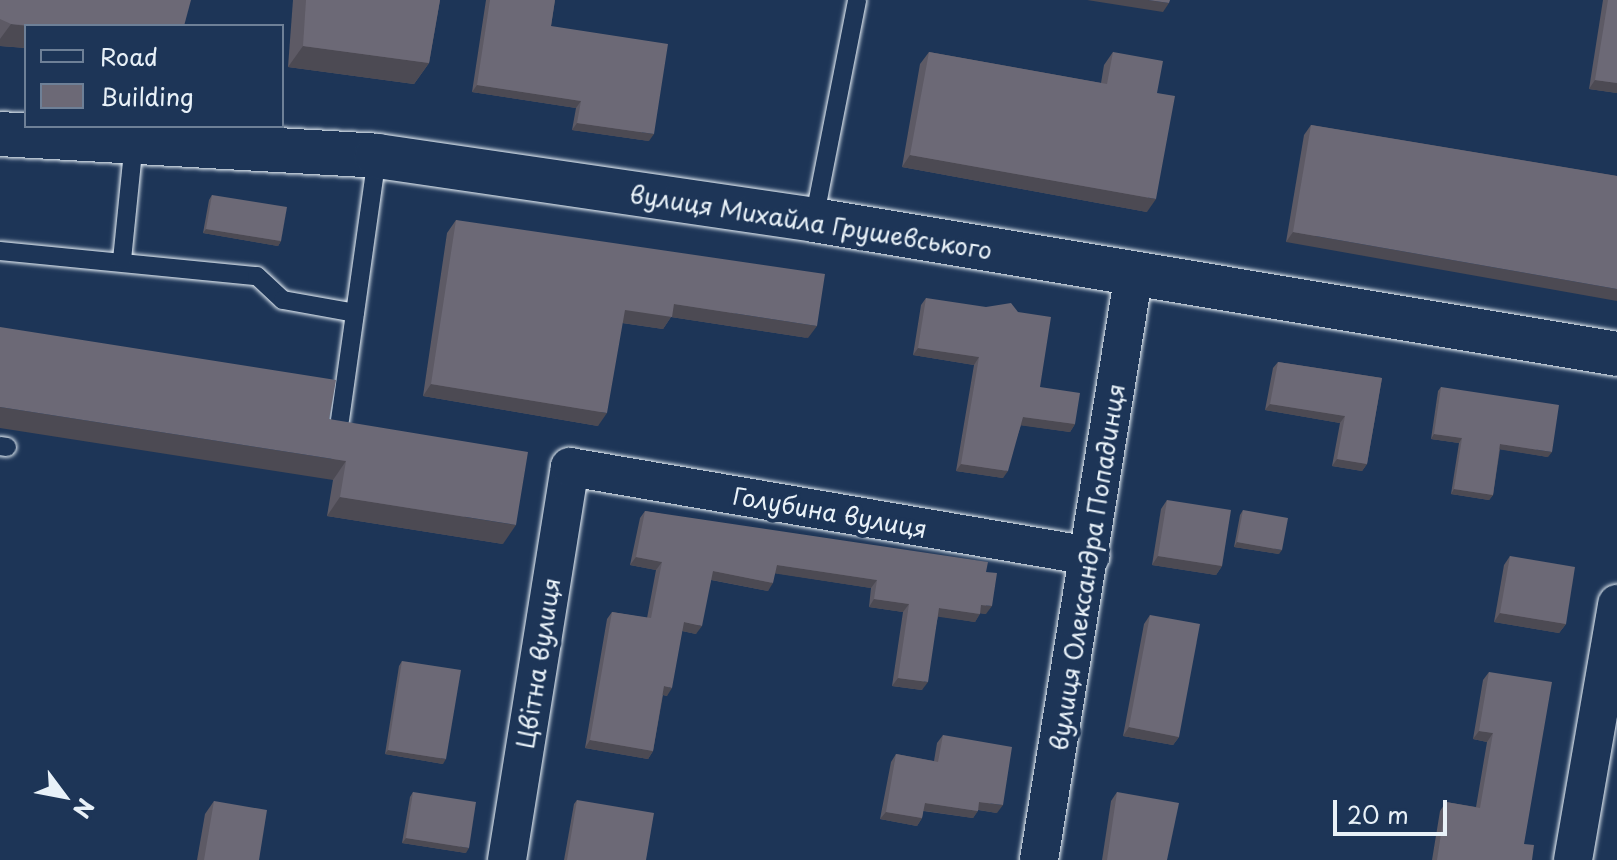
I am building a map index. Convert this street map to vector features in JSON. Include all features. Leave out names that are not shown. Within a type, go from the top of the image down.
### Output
[{"type":"street","name":"вулиця Михайла Грушевського","points":[[0,134],[377,156],[814,220],[1617,354]]},
{"type":"street","name":"вулиця Олександра Попадинця","points":[[1039,860],[1134,273]]},
{"type":"street","name":"Голубина вулиця","points":[[570,467],[1090,556]]},
{"type":"street","name":"Цвітна вулиця","points":[[507,860],[570,467]]},
{"type":"street","points":[[1573,860],[1617,604]]},
{"type":"lane","points":[[814,220],[857,0]]},
{"type":"lane","points":[[122,260],[134,141]]},
{"type":"lane","points":[[340,420],[377,156]]},
{"type":"lane","points":[[0,251],[122,260],[257,276],[283,300],[355,313]]},
{"type":"building","points":[[0,0],[191,0],[185,24],[24,25],[0,19]]},
{"type":"building","points":[[306,0],[440,0],[429,63],[303,46]]},
{"type":"building","points":[[490,0],[555,0],[551,26],[668,44],[654,134],[577,123],[581,101],[477,85]]},
{"type":"building","points":[[1608,0],[1617,0],[1617,83],[1595,80]]},
{"type":"building","points":[[929,52],[1107,84],[1113,52],[1163,61],[1157,93],[1175,96],[1156,199],[910,155]]},
{"type":"building","points":[[1311,125],[1617,176],[1617,289],[1293,232]]},
{"type":"building","points":[[212,195],[287,207],[281,241],[206,229]]},
{"type":"building","points":[[456,220],[825,274],[817,326],[674,304],[672,317],[625,310],[607,413],[431,384]]},
{"type":"building","points":[[926,298],[986,307],[1011,303],[1018,312],[1051,317],[1040,387],[1080,393],[1075,424],[1023,417],[1008,471],[961,464],[979,357],[918,348]]},
{"type":"building","points":[[0,327],[336,380],[329,419],[528,452],[516,525],[340,497],[346,461],[0,407]]},
{"type":"building","points":[[1278,362],[1382,378],[1367,464],[1337,459],[1345,416],[1270,404]]},
{"type":"building","points":[[1441,387],[1559,405],[1552,452],[1500,444],[1493,495],[1454,489],[1462,438],[1434,434]]},
{"type":"building","points":[[1167,500],[1231,510],[1222,566],[1158,556]]},
{"type":"building","points":[[1243,510],[1288,518],[1282,550],[1237,542]]},
{"type":"building","points":[[645,511],[988,562],[986,572],[997,573],[992,606],[981,605],[980,614],[939,608],[928,682],[898,678],[909,604],[874,599],[877,580],[777,565],[773,583],[713,571],[702,626],[684,622],[672,688],[664,686],[653,751],[590,740],[612,612],[651,618],[662,562],[636,557]]},
{"type":"building","points":[[1510,556],[1575,567],[1566,624],[1500,613]]},
{"type":"building","points":[[1150,615],[1200,624],[1179,737],[1129,727]]},
{"type":"building","points":[[402,661],[461,670],[446,759],[388,750]]},
{"type":"building","points":[[1489,672],[1552,682],[1524,844],[1534,845],[1532,860],[1437,860],[1446,802],[1480,808],[1493,733],[1479,731]]},
{"type":"building","points":[[943,735],[1012,747],[1003,805],[979,802],[978,811],[925,803],[922,818],[886,812],[896,754],[938,762]]},
{"type":"building","points":[[413,792],[476,802],[469,848],[406,838]]},
{"type":"building","points":[[1117,792],[1179,803],[1167,860],[1107,860]]},
{"type":"building","points":[[577,800],[654,813],[646,860],[567,860]]},
{"type":"building","points":[[214,801],[267,810],[259,860],[204,860]]}]
